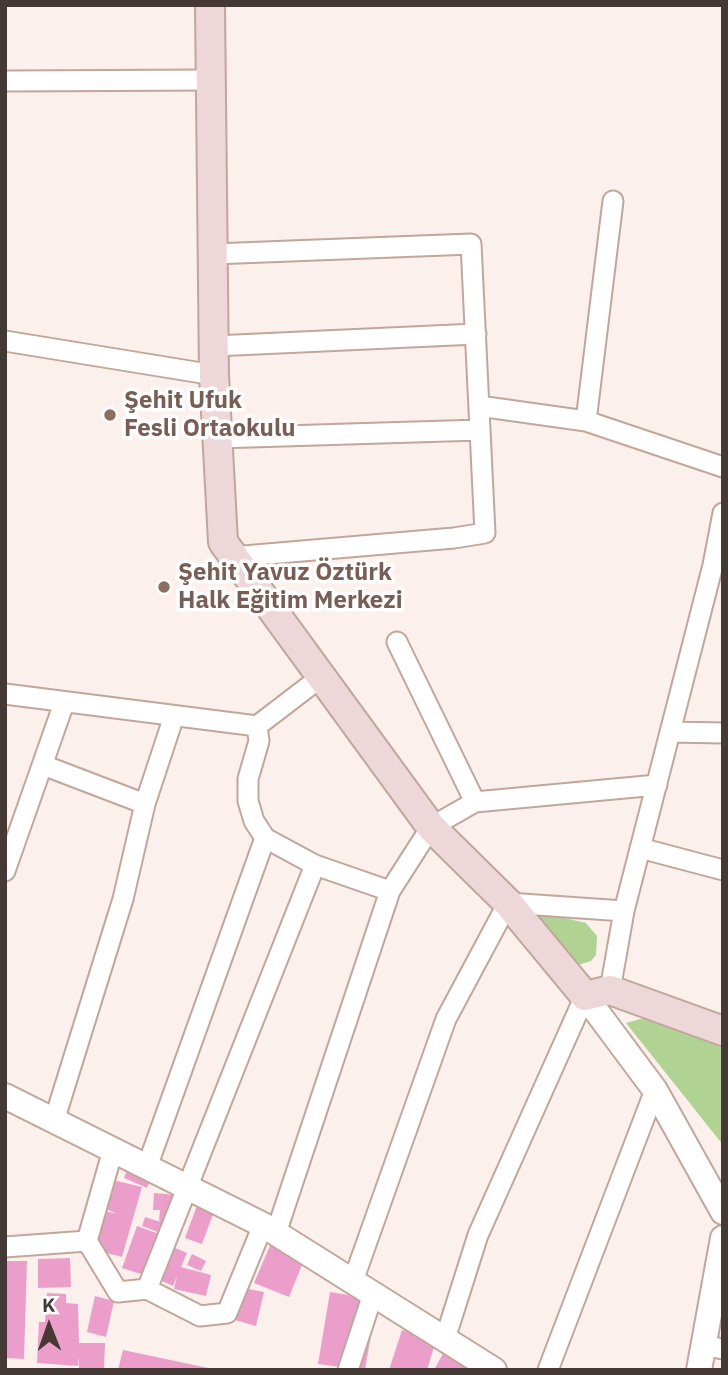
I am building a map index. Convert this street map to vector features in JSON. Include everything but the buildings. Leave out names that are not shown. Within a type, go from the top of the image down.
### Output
[{"type":"main road","points":[[210,5],[214,375],[223,542],[431,827],[598,993],[723,1031]]},
{"type":"street","points":[[5,81],[212,80]]},
{"type":"street","points":[[586,421],[613,201]]},
{"type":"street","points":[[213,254],[471,244],[485,533],[232,557]]},
{"type":"street","points":[[214,346],[475,334]]},
{"type":"street","points":[[5,341],[214,375]]},
{"type":"street","points":[[479,406],[586,421],[723,467]]},
{"type":"street","points":[[218,438],[480,430]]},
{"type":"street","points":[[445,1339],[478,1235],[598,993],[624,911],[657,785],[713,565],[723,513]]},
{"type":"street","points":[[397,642],[475,802]]},
{"type":"street","points":[[5,694],[257,726],[321,677]]},
{"type":"street","points":[[5,871],[64,703]]},
{"type":"street","points":[[54,1121],[123,900],[145,804],[174,716]]},
{"type":"street","points":[[257,726],[259,741],[248,779],[248,801],[254,821],[265,838],[314,865],[390,891]]},
{"type":"street","points":[[670,732],[723,733]]},
{"type":"street","points":[[43,765],[145,804]]},
{"type":"street","points":[[113,1150],[88,1241],[118,1292],[147,1289],[200,1316],[227,1313],[270,1229],[390,891],[431,827],[475,802],[657,785]]},
{"type":"street","points":[[147,1167],[265,838]]},
{"type":"street","points":[[640,848],[723,870]]},
{"type":"street","points":[[147,1289],[314,865]]},
{"type":"street","points":[[348,1370],[363,1287],[446,1018],[508,903],[624,911]]},
{"type":"street","points":[[598,993],[723,1212]]},
{"type":"street","points":[[548,1370],[655,1090]]},
{"type":"street","points":[[5,1096],[270,1229],[494,1370]]},
{"type":"street","points":[[699,1370],[713,1347],[723,1238]]},
{"type":"street","points":[[5,1247],[88,1241]]},
{"type":"green space","points":[[535,911],[586,923],[597,936],[596,955],[591,961],[575,966],[531,916]]},
{"type":"green space","points":[[651,1016],[723,1041],[723,1145],[626,1023]]},
{"type":"place","name":"Şehit Ufuk Fesli Ortaokulu","points":[[110,415]]},
{"type":"place","name":"Şehit Yavuz Öztürk Halk Eğitim Merkezi","points":[[164,587]]}]
